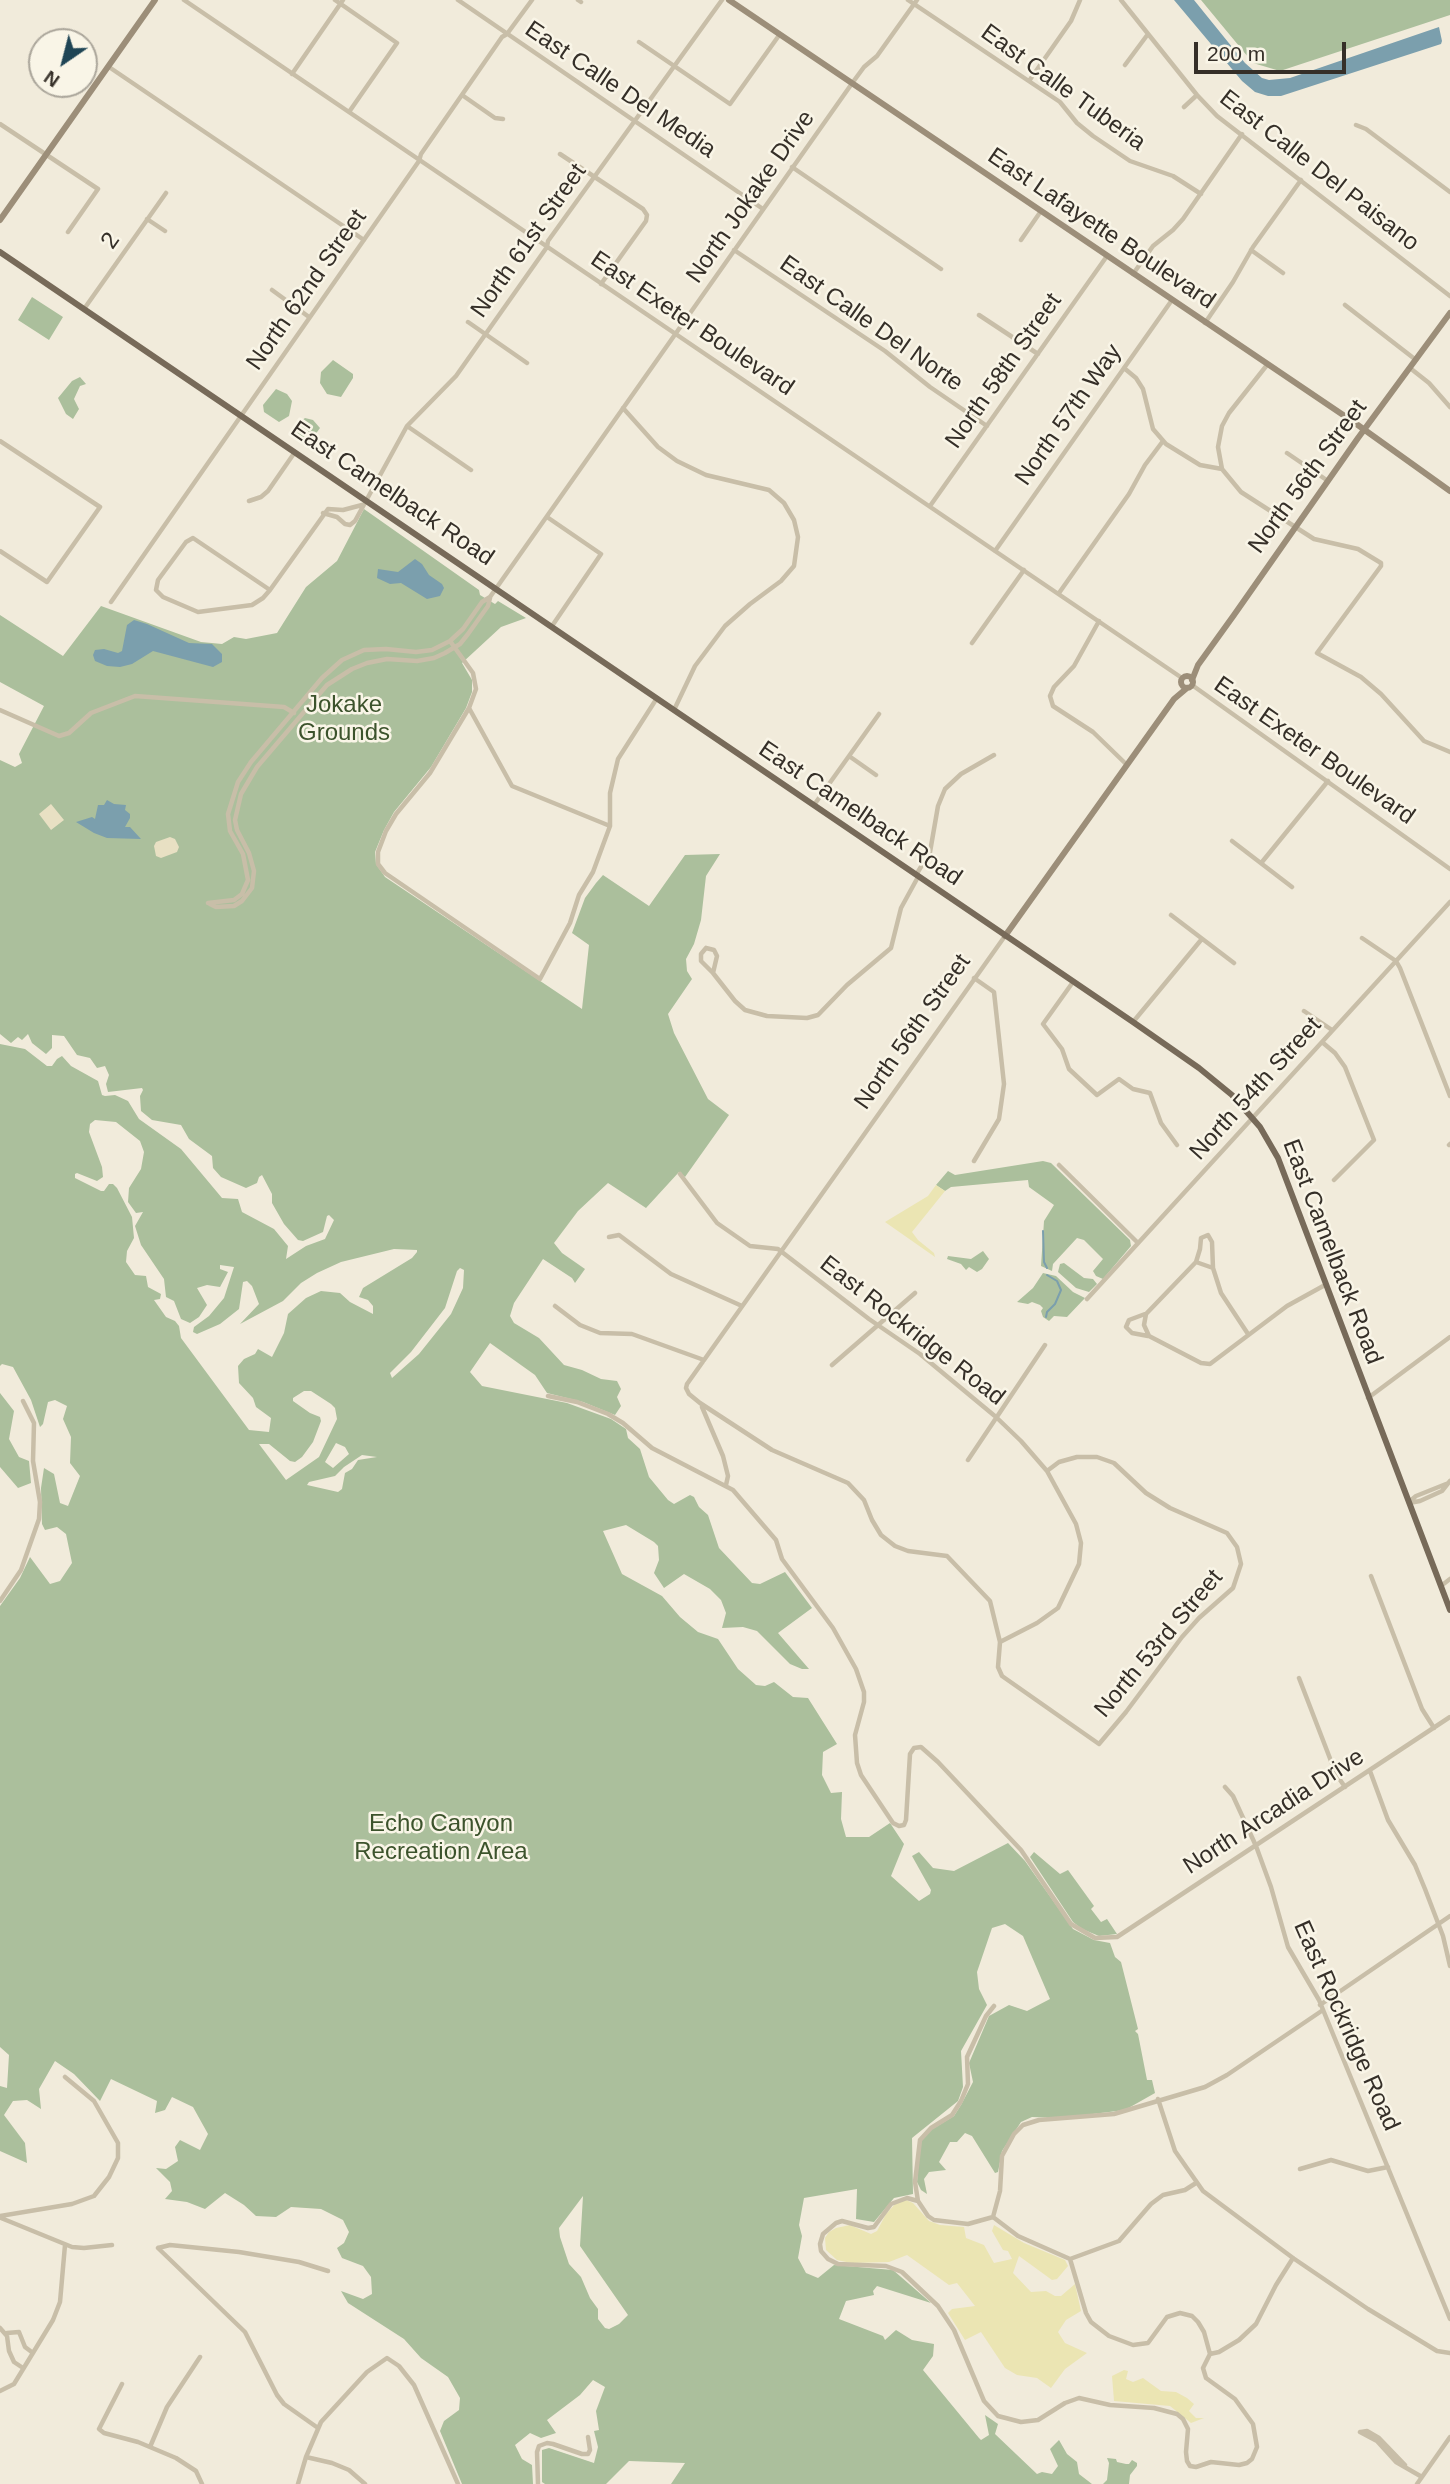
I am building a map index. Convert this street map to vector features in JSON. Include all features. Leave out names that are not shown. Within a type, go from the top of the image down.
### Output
[{"type":"main road","name":"East Camelback Road","points":[[0,252],[295,452],[364,503],[496,588],[1216,1081],[1253,1118],[1278,1158],[1450,1610]]},
{"type":"street","points":[[0,220],[155,0]]},
{"type":"street","name":"East Exeter Boulevard","points":[[184,0],[1059,593],[1450,869]]},
{"type":"street","name":"East Calle Del Media","points":[[458,0],[763,209]]},
{"type":"street","name":"North 62nd Street","points":[[111,602],[419,161],[421,154],[502,37],[508,34],[532,0]]},
{"type":"street","name":"North 61st Street","points":[[364,503],[407,426],[448,385],[486,334],[547,247],[548,241],[722,0]]},
{"type":"street","name":"East Lafayette Boulevard","points":[[729,0],[1450,491]]},
{"type":"street","name":"East Calle Tuberia","points":[[908,0],[916,2],[1060,102],[1093,136],[1130,161],[1173,176],[1201,194]]},
{"type":"street","points":[[1029,81],[1071,21],[1080,0]]},
{"type":"street","name":"East Calle Del Paisano","points":[[1121,0],[1197,96],[1217,116],[1450,296]]},
{"type":"street","points":[[292,74],[339,1],[397,43],[349,112]]},
{"type":"street","name":"North Jokake Drive","points":[[490,597],[792,167],[864,67],[877,56],[916,2]]},
{"type":"street","points":[[639,42],[730,104],[780,34]]},
{"type":"street","points":[[1125,65],[1148,34]]},
{"type":"street","points":[[109,67],[363,240]]},
{"type":"street","points":[[462,95],[495,118],[503,119]]},
{"type":"street","points":[[1184,107],[1197,96]]},
{"type":"street","points":[[0,124],[98,189],[68,232]]},
{"type":"street","points":[[1356,125],[1366,129],[1450,192]]},
{"type":"street","points":[[1133,274],[1153,246],[1178,225],[1242,134]]},
{"type":"street","points":[[560,154],[643,209],[647,215],[646,221],[601,284]]},
{"type":"street","points":[[792,167],[942,269]]},
{"type":"street","points":[[1205,323],[1251,250],[1301,180]]},
{"type":"street","name":"2","points":[[84,309],[166,193]]},
{"type":"street","points":[[1021,240],[1041,211]]},
{"type":"street","points":[[147,219],[165,231]]},
{"type":"street","name":"East Calle Del Norte","points":[[734,250],[893,357],[930,387],[987,426]]},
{"type":"street","points":[[1251,250],[1283,273]]},
{"type":"street","name":"North 58th Street","points":[[930,506],[1107,256]]},
{"type":"street","points":[[272,290],[309,317]]},
{"type":"street","name":"North 57th Way","points":[[995,551],[1172,300]]},
{"type":"street","points":[[1345,305],[1416,360]]},
{"type":"street","name":"North 56th Street","points":[[700,1403],[689,1394],[687,1384],[1364,430],[1450,313]]},
{"type":"street","points":[[979,315],[1038,354]]},
{"type":"street","points":[[468,322],[527,363]]},
{"type":"street","points":[[1267,365],[1222,426],[1218,447],[1222,469],[1241,492],[1321,542],[1358,549],[1381,563],[1317,653],[1361,677],[1381,694],[1423,741],[1450,752]]},
{"type":"street","points":[[1124,368],[1136,378],[1143,389],[1153,429],[1163,441],[1200,465],[1222,469]]},
{"type":"street","points":[[1409,368],[1429,383],[1450,407]]},
{"type":"street","points":[[623,408],[658,447],[677,461],[706,475],[769,489],[784,503],[794,520],[798,548],[794,566],[782,582],[750,604],[725,626],[695,666],[674,710]]},
{"type":"street","points":[[407,426],[471,470]]},
{"type":"street","points":[[0,441],[100,507],[47,582],[0,551]]},
{"type":"street","points":[[1059,593],[1163,441]]},
{"type":"street","points":[[249,501],[268,491],[295,452]]},
{"type":"street","points":[[1287,453],[1328,481]]},
{"type":"street","points":[[270,590],[193,538],[186,542],[158,580],[156,590],[163,597],[198,612],[251,605],[270,590],[323,513],[331,508],[344,510],[364,503]]},
{"type":"street","points":[[323,513],[350,525],[364,503]]},
{"type":"street","points":[[340,520],[340,514],[344,510]]},
{"type":"street","points":[[547,517],[601,554],[552,626]]},
{"type":"street","points":[[972,643],[1024,570]]},
{"type":"street","points":[[490,597],[488,606],[478,621],[454,647],[434,658],[416,661],[380,660],[352,669],[327,685],[257,767],[246,783],[237,807],[237,830],[249,853],[254,871],[252,888],[243,901],[234,906],[216,907],[208,903],[234,900],[242,894],[248,880],[243,854],[230,831],[228,814],[237,784],[251,762],[322,678],[342,660],[364,650],[432,650],[450,641],[463,629],[482,602],[490,597]]},
{"type":"street","points":[[1099,621],[1074,667],[1054,687],[1050,696],[1053,706],[1093,732],[1127,765]]},
{"type":"street","points":[[450,641],[473,673],[476,689],[470,708],[430,773],[396,814],[378,852],[378,863],[384,873],[540,979],[570,923],[579,895],[593,872],[610,826],[610,793],[618,760],[657,698]]},
{"type":"street","points":[[0,710],[59,736],[69,733],[91,713],[135,696],[281,706],[299,717]]},
{"type":"street","points":[[470,708],[512,786],[610,826]]},
{"type":"street","points":[[814,805],[879,714]]},
{"type":"street","points":[[713,973],[718,956],[714,950],[706,948],[701,954],[701,961],[746,1010],[767,1016],[807,1018],[818,1015],[847,985],[891,948],[901,908],[930,852],[938,806],[945,789],[961,774],[993,755]]},
{"type":"street","points":[[849,756],[876,775]]},
{"type":"street","points":[[1262,862],[1328,781]]},
{"type":"street","points":[[1231,841],[1292,887]]},
{"type":"street","name":"North 54th Street","points":[[1087,1299],[1450,902]]},
{"type":"street","points":[[1171,915],[1234,963]]},
{"type":"street","points":[[1362,938],[1396,961],[1450,1096]]},
{"type":"street","points":[[1133,1022],[1202,940]]},
{"type":"street","points":[[974,978],[994,992],[1004,1084],[999,1119],[974,1161]]},
{"type":"street","points":[[1073,982],[1043,1024],[1062,1049],[1069,1069],[1097,1095],[1119,1079],[1133,1088],[1150,1093],[1161,1123],[1177,1145]]},
{"type":"street","points":[[1304,1011],[1332,1030]]},
{"type":"street","points":[[1322,1042],[1335,1053],[1345,1067],[1374,1142],[1334,1180]]},
{"type":"street","points":[[1059,1165],[1138,1243]]},
{"type":"street","name":"East Rockridge Road","points":[[680,1174],[717,1223],[750,1246],[773,1248],[781,1252],[920,1354],[996,1417],[1046,1471],[1076,1524],[1081,1543],[1079,1564],[1058,1608],[1037,1623],[1000,1642]]},
{"type":"street","points":[[1248,1334],[1222,1293],[1213,1268],[1211,1238],[1204,1235],[1196,1262],[1146,1314],[1129,1320],[1126,1328],[1132,1333],[1149,1336],[1201,1363],[1210,1364],[1287,1306],[1325,1286]]},
{"type":"street","points":[[610,1237],[619,1236],[671,1274],[742,1306]]},
{"type":"street","points":[[1196,1262],[1213,1268]]},
{"type":"street","points":[[832,1365],[915,1293]]},
{"type":"street","points":[[555,1306],[580,1325],[600,1333],[632,1334],[704,1360]]},
{"type":"street","points":[[1146,1314],[1144,1325],[1149,1336]]},
{"type":"street","points":[[1368,1398],[1450,1337]]},
{"type":"street","points":[[968,1460],[1045,1345]]},
{"type":"street","points":[[548,1396],[577,1402],[608,1414],[624,1423],[652,1448],[726,1485],[728,1476],[723,1456],[700,1403]]},
{"type":"street","points":[[0,1601],[21,1570],[39,1519],[40,1502],[33,1461],[34,1423],[23,1401]]},
{"type":"street","points":[[700,1403],[772,1450],[848,1483],[864,1500],[881,1535],[895,1546],[947,1556],[990,1601],[1000,1642]]},
{"type":"street","name":"North 53rd Street","points":[[1000,1642],[997,1658],[1002,1676],[1099,1745],[1182,1637],[1233,1588],[1241,1564],[1237,1547],[1227,1533],[1170,1508],[1146,1493],[1114,1463],[1097,1457],[1077,1457],[1059,1462],[1046,1471]]},
{"type":"street","points":[[1408,1503],[1448,1482]]},
{"type":"street","name":"North Arcadia Drive","points":[[726,1485],[776,1540],[782,1559],[833,1628],[856,1669],[864,1692],[855,1735],[857,1763],[861,1775],[893,1823],[904,1825],[906,1820],[911,1754],[914,1748],[921,1747],[1021,1850],[1071,1924],[1095,1938],[1117,1937],[1450,1717]]},
{"type":"street","points":[[1371,1576],[1422,1709],[1433,1728]]},
{"type":"street","points":[[1441,1586],[1450,1579]]},
{"type":"street","points":[[1299,1678],[1336,1774],[1345,1787]]},
{"type":"street","points":[[1370,1771],[1388,1820],[1415,1865],[1439,1923],[1450,1966]]},
{"type":"street","name":"East Rockridge Road","points":[[1225,1787],[1233,1796],[1256,1846],[1288,1947],[1322,2008],[1450,2319]]},
{"type":"street","points":[[993,2217],[1000,2191],[1005,2148],[1023,2125],[1039,2120],[1114,2114],[1217,2081],[1450,1916]]},
{"type":"street","points":[[993,2217],[968,2224],[934,2220],[918,2201],[915,2175],[920,2140],[930,2128],[952,2115],[961,2101],[968,2084],[967,2057],[986,2016],[994,2006]]},
{"type":"street","points":[[0,2217],[72,2204],[94,2196],[109,2177],[118,2158],[118,2143],[94,2101],[65,2077]]},
{"type":"street","points":[[1158,2099],[1175,2151],[1196,2183],[1293,2258],[1421,2342],[1437,2351],[1450,2353]]},
{"type":"street","points":[[1300,2169],[1331,2160],[1368,2171],[1388,2166]]},
{"type":"street","points":[[1070,2259],[1119,2241],[1151,2204],[1163,2195],[1185,2190],[1196,2183]]},
{"type":"street","points":[[918,2201],[907,2199],[891,2204],[874,2227],[842,2221],[836,2223],[823,2234],[821,2250],[828,2259],[838,2264],[887,2266],[902,2272],[938,2306],[954,2330],[984,2401],[998,2416],[1021,2422],[1038,2420],[1065,2403],[1079,2398],[1110,2405],[1154,2408],[1177,2414],[1183,2419],[1188,2429],[1186,2452],[1191,2466],[1211,2462],[1239,2465],[1252,2459],[1256,2447],[1254,2424],[1235,2399],[1206,2378],[1203,2372],[1204,2364],[1210,2354],[1204,2332],[1192,2316],[1180,2313],[1167,2317],[1148,2343],[1133,2345],[1109,2336],[1091,2322],[1086,2313],[1074,2265],[1070,2259],[1018,2236],[993,2217]]},
{"type":"street","points":[[0,2217],[65,2245],[84,2248],[112,2245]]},
{"type":"street","points":[[0,2391],[14,2384],[53,2320],[60,2302],[65,2245]]},
{"type":"street","points":[[317,2428],[284,2404],[277,2395],[245,2332],[158,2248],[170,2245],[239,2252],[299,2262],[328,2272]]},
{"type":"street","points":[[1210,2354],[1219,2352],[1239,2340],[1256,2324],[1276,2284],[1293,2258]]},
{"type":"street","points":[[0,2328],[6,2333],[11,2357],[23,2368]]},
{"type":"street","points":[[6,2333],[19,2332],[25,2347],[33,2353]]},
{"type":"street","points":[[150,2447],[167,2407],[200,2357]]},
{"type":"street","points":[[298,2484],[317,2428],[367,2372],[387,2358],[399,2366],[414,2385],[458,2484]]},
{"type":"street","points":[[122,2385],[99,2429],[104,2433],[150,2447],[192,2468],[202,2484]]},
{"type":"street","points":[[1406,2466],[1396,2462],[1377,2441],[1360,2432],[1367,2431],[1379,2438],[1406,2466],[1422,2477]]},
{"type":"street","points":[[538,2484],[539,2446],[554,2444],[588,2454],[588,2437]]},
{"type":"street","points":[[1417,2484],[1450,2437]]},
{"type":"street","points":[[306,2457],[349,2470],[365,2484]]},
{"type":"green space","points":[[1201,0],[1450,0],[1450,15],[1280,71],[1253,63]]},
{"type":"green space","points":[[32,297],[63,317],[49,340],[18,320]]},
{"type":"green space","points":[[333,360],[353,374],[341,397],[327,394],[320,383],[321,372]]},
{"type":"green space","points":[[80,377],[86,384],[80,386],[74,399],[79,409],[73,419],[66,414],[58,398],[72,381]]},
{"type":"green space","points":[[276,389],[287,394],[292,401],[289,416],[279,422],[264,412],[263,405]]},
{"type":"green space","points":[[305,418],[313,420],[320,428],[312,439],[305,440],[295,432],[297,424]]},
{"type":"green space","points":[[364,509],[479,590],[480,595],[495,604],[498,601],[526,618],[501,627],[462,663],[472,680],[472,692],[466,708],[431,767],[394,812],[384,830],[375,852],[376,864],[385,877],[582,1009],[589,945],[572,933],[585,898],[603,875],[649,906],[685,855],[720,854],[706,876],[701,920],[686,959],[687,971],[692,979],[668,1014],[674,1033],[708,1099],[729,1115],[685,1177],[679,1172],[646,1208],[608,1183],[578,1211],[554,1243],[562,1253],[585,1269],[575,1283],[572,1278],[543,1259],[514,1303],[510,1316],[514,1323],[539,1338],[564,1365],[601,1379],[617,1381],[621,1389],[617,1397],[621,1406],[615,1415],[583,1402],[547,1393],[535,1375],[490,1343],[470,1372],[482,1386],[567,1403],[611,1419],[626,1429],[628,1438],[640,1449],[649,1477],[668,1500],[674,1504],[690,1495],[694,1497],[699,1507],[708,1515],[719,1548],[752,1583],[760,1584],[785,1572],[812,1608],[778,1633],[809,1669],[790,1664],[757,1631],[743,1627],[722,1628],[726,1613],[721,1600],[710,1589],[684,1574],[664,1588],[654,1573],[659,1560],[658,1546],[654,1542],[626,1525],[603,1531],[622,1574],[662,1596],[680,1617],[698,1632],[718,1639],[738,1669],[756,1685],[765,1686],[774,1682],[793,1697],[808,1698],[837,1744],[823,1752],[822,1775],[831,1793],[842,1792],[841,1819],[846,1837],[869,1837],[890,1823],[904,1844],[891,1876],[919,1901],[930,1894],[931,1890],[912,1856],[919,1852],[933,1868],[954,1871],[1008,1843],[1025,1861],[1073,1929],[1094,1940],[1110,1943],[1115,1957],[1121,1962],[1138,2029],[1135,2031],[1138,2034],[1147,2080],[1152,2080],[1155,2093],[1125,2110],[1061,2118],[1032,2117],[1021,2122],[1002,2151],[998,2172],[995,2173],[972,2136],[965,2133],[957,2142],[950,2142],[939,2162],[946,2170],[929,2172],[924,2179],[927,2194],[921,2190],[917,2182],[920,2143],[929,2131],[954,2116],[961,2105],[973,2082],[969,2063],[989,2016],[1009,2005],[1027,2011],[1050,1999],[1023,1936],[1005,1924],[992,1928],[977,1972],[979,1989],[987,2005],[961,2051],[963,2087],[958,2101],[912,2138],[913,2194],[894,2198],[874,2222],[856,2219],[857,2189],[804,2198],[799,2225],[802,2236],[798,2258],[806,2273],[818,2278],[834,2265],[893,2270],[931,2303],[877,2286],[873,2291],[874,2295],[846,2301],[839,2319],[883,2336],[885,2340],[896,2330],[912,2340],[934,2344],[933,2356],[923,2370],[981,2440],[989,2435],[985,2415],[998,2424],[995,2434],[1037,2474],[1052,2474],[1058,2466],[1050,2449],[1059,2440],[1067,2454],[1077,2462],[1079,2474],[1092,2484],[671,2484],[685,2463],[629,2461],[606,2484],[545,2484],[542,2482],[542,2450],[549,2448],[594,2463],[598,2447],[594,2431],[599,2430],[596,2411],[605,2387],[593,2380],[580,2395],[547,2420],[556,2433],[541,2438],[530,2433],[515,2445],[522,2459],[532,2465],[533,2484],[462,2484],[440,2431],[444,2421],[459,2410],[460,2398],[448,2377],[421,2358],[404,2339],[348,2303],[341,2291],[363,2299],[372,2294],[371,2277],[363,2266],[342,2258],[337,2248],[344,2243],[349,2232],[343,2220],[321,2209],[291,2207],[276,2217],[256,2216],[225,2193],[205,2209],[187,2202],[165,2199],[172,2191],[170,2182],[156,2168],[166,2169],[178,2161],[175,2147],[180,2140],[200,2150],[208,2134],[193,2107],[172,2097],[165,2110],[155,2113],[157,2101],[111,2079],[100,2101],[74,2074],[55,2061],[39,2089],[41,2109],[27,2100],[13,2101],[4,2115],[25,2143],[27,2163],[0,2151],[0,2086],[7,2088],[9,2055],[0,2047],[0,1606],[20,1578],[30,1557],[50,1584],[60,1581],[72,1563],[66,1534],[57,1527],[45,1530],[42,1524],[41,1488],[44,1468],[54,1474],[60,1503],[68,1506],[80,1476],[70,1463],[71,1437],[63,1419],[67,1406],[55,1400],[48,1402],[40,1427],[31,1400],[13,1367],[2,1364],[0,1366],[0,1044],[25,1049],[47,1066],[52,1066],[62,1056],[71,1066],[98,1081],[102,1095],[115,1095],[128,1101],[139,1119],[181,1149],[222,1198],[238,1199],[242,1212],[274,1229],[288,1246],[286,1259],[306,1246],[325,1239],[334,1220],[327,1216],[323,1232],[303,1241],[298,1240],[284,1224],[272,1203],[272,1194],[262,1175],[257,1183],[246,1188],[221,1177],[213,1168],[212,1156],[189,1139],[181,1125],[152,1120],[141,1111],[142,1088],[108,1092],[106,1084],[109,1075],[105,1066],[97,1068],[90,1058],[77,1055],[64,1036],[52,1035],[52,1048],[46,1054],[32,1043],[28,1034],[22,1040],[18,1037],[11,1043],[0,1034],[0,760],[15,767],[22,763],[19,754],[44,706],[0,682],[0,615],[63,656],[101,606],[201,642],[222,644],[234,637],[246,639],[277,633],[306,587],[337,561]],"holes":[[[95,1120],[116,1122],[140,1141],[144,1152],[141,1169],[129,1188],[128,1202],[136,1213],[143,1212],[135,1226],[141,1245],[164,1279],[166,1297],[174,1301],[181,1319],[190,1323],[199,1317],[207,1305],[197,1288],[207,1285],[220,1287],[228,1272],[220,1269],[220,1265],[234,1267],[224,1298],[209,1316],[194,1327],[193,1332],[197,1334],[220,1324],[239,1309],[243,1282],[247,1281],[252,1286],[259,1304],[240,1324],[283,1301],[301,1283],[317,1273],[341,1262],[394,1249],[417,1250],[412,1258],[363,1288],[359,1297],[368,1300],[373,1306],[373,1314],[350,1302],[340,1293],[321,1291],[306,1298],[288,1314],[284,1333],[272,1357],[258,1349],[238,1366],[239,1383],[253,1398],[256,1407],[271,1418],[269,1432],[249,1430],[181,1338],[179,1326],[166,1317],[154,1300],[160,1299],[161,1294],[148,1287],[146,1276],[135,1275],[126,1262],[127,1251],[134,1238],[132,1217],[117,1188],[109,1184],[101,1191],[75,1178],[77,1173],[97,1181],[103,1177],[89,1132],[90,1124]],[[460,1268],[464,1270],[463,1288],[451,1314],[419,1354],[392,1378],[390,1373],[411,1352],[445,1308]],[[304,1391],[311,1391],[335,1408],[337,1419],[319,1457],[286,1480],[259,1444],[269,1444],[290,1461],[295,1462],[302,1457],[313,1442],[321,1421],[320,1417],[293,1401],[293,1398]],[[336,1443],[345,1447],[349,1454],[333,1468],[325,1462]],[[362,1455],[377,1457],[358,1460],[352,1469],[345,1473],[342,1489],[338,1492],[307,1485],[309,1482],[335,1476]],[[583,2196],[580,2246],[628,2315],[619,2324],[609,2329],[598,2319],[598,2309],[581,2277],[569,2264],[559,2228]]]},
{"type":"green space","points":[[1043,1161],[1051,1163],[1130,1240],[1131,1246],[1103,1279],[1093,1271],[1103,1259],[1084,1240],[1077,1238],[1053,1264],[1052,1271],[1041,1266],[1044,1221],[1054,1205],[1029,1187],[1028,1180],[951,1187],[945,1191],[936,1185],[948,1171],[955,1175]]},
{"type":"green space","points":[[983,1251],[989,1259],[977,1272],[969,1267],[966,1270],[961,1264],[947,1259],[948,1256],[971,1259]]},
{"type":"green space","points":[[1064,1263],[1097,1284],[1089,1292],[1076,1288],[1058,1272],[1060,1264]]},
{"type":"green space","points":[[1043,1273],[1056,1276],[1073,1292],[1085,1298],[1067,1317],[1054,1316],[1049,1321],[1043,1317],[1043,1308],[1040,1305],[1017,1302],[1033,1288]]},
{"type":"green space","points":[[0,1393],[14,1411],[9,1439],[19,1457],[29,1461],[31,1483],[18,1488],[0,1467]]},
{"type":"green space","points":[[1034,1852],[1060,1874],[1068,1870],[1094,1906],[1091,1909],[1101,1922],[1107,1919],[1117,1934],[1099,1936],[1073,1922],[1030,1857]]},
{"type":"green space","points":[[1107,2458],[1126,2464],[1132,2460],[1137,2463],[1130,2475],[1129,2484],[1103,2484],[1107,2480]]},
{"type":"sand","points":[[936,1185],[945,1191],[912,1232],[935,1257],[885,1222],[928,1196]]},
{"type":"sand","points":[[906,2200],[913,2203],[929,2221],[964,2227],[966,2238],[984,2245],[994,2263],[1012,2259],[992,2231],[994,2225],[1024,2243],[1065,2260],[1068,2266],[1057,2279],[1052,2280],[1019,2256],[1013,2273],[1031,2292],[1046,2291],[1061,2296],[1075,2284],[1081,2311],[1066,2320],[1058,2332],[1065,2343],[1087,2353],[1065,2369],[1051,2388],[1037,2378],[1017,2375],[1005,2368],[981,2332],[965,2340],[948,2313],[952,2309],[975,2306],[957,2283],[949,2285],[907,2255],[889,2262],[851,2263],[837,2260],[826,2250],[825,2238],[829,2232],[850,2225],[871,2234],[877,2231],[896,2203]]},
{"type":"sand","points":[[1124,2370],[1128,2371],[1126,2379],[1133,2382],[1143,2378],[1161,2391],[1176,2392],[1187,2398],[1194,2404],[1189,2411],[1196,2418],[1204,2418],[1191,2423],[1170,2406],[1114,2401],[1112,2376]]},
{"type":"shaded area","points":[[51,804],[64,820],[51,830],[39,814]]},
{"type":"shaded area","points":[[170,837],[175,839],[179,847],[177,852],[161,858],[156,856],[156,842]]},
{"type":"water","points":[[1174,0],[1194,0],[1245,63],[1262,78],[1269,80],[1290,78],[1439,27],[1442,41],[1441,44],[1281,96],[1268,96],[1255,92],[1242,81]]},
{"type":"water","points":[[415,559],[429,575],[442,584],[444,588],[440,596],[427,599],[401,583],[390,584],[377,578],[378,569],[398,572]]},
{"type":"water","points":[[134,620],[189,643],[212,644],[222,654],[222,662],[213,667],[153,651],[132,664],[120,667],[95,661],[95,650],[104,649],[118,653],[122,651],[127,625]]},
{"type":"water","points":[[107,800],[126,805],[125,810],[130,814],[130,818],[125,827],[130,827],[141,839],[107,838],[76,822],[92,817],[95,819],[98,805],[104,805]]},
{"type":"waterway","points":[[1043,1231],[1044,1262],[1047,1268]]},
{"type":"waterway","points":[[1046,1317],[1061,1290],[1057,1281],[1047,1275]]},
{"type":"park label","name":"Jokake Grounds","points":[[344,719]]},
{"type":"park label","name":"Echo Canyon Recreation Area","points":[[441,1838]]}]
